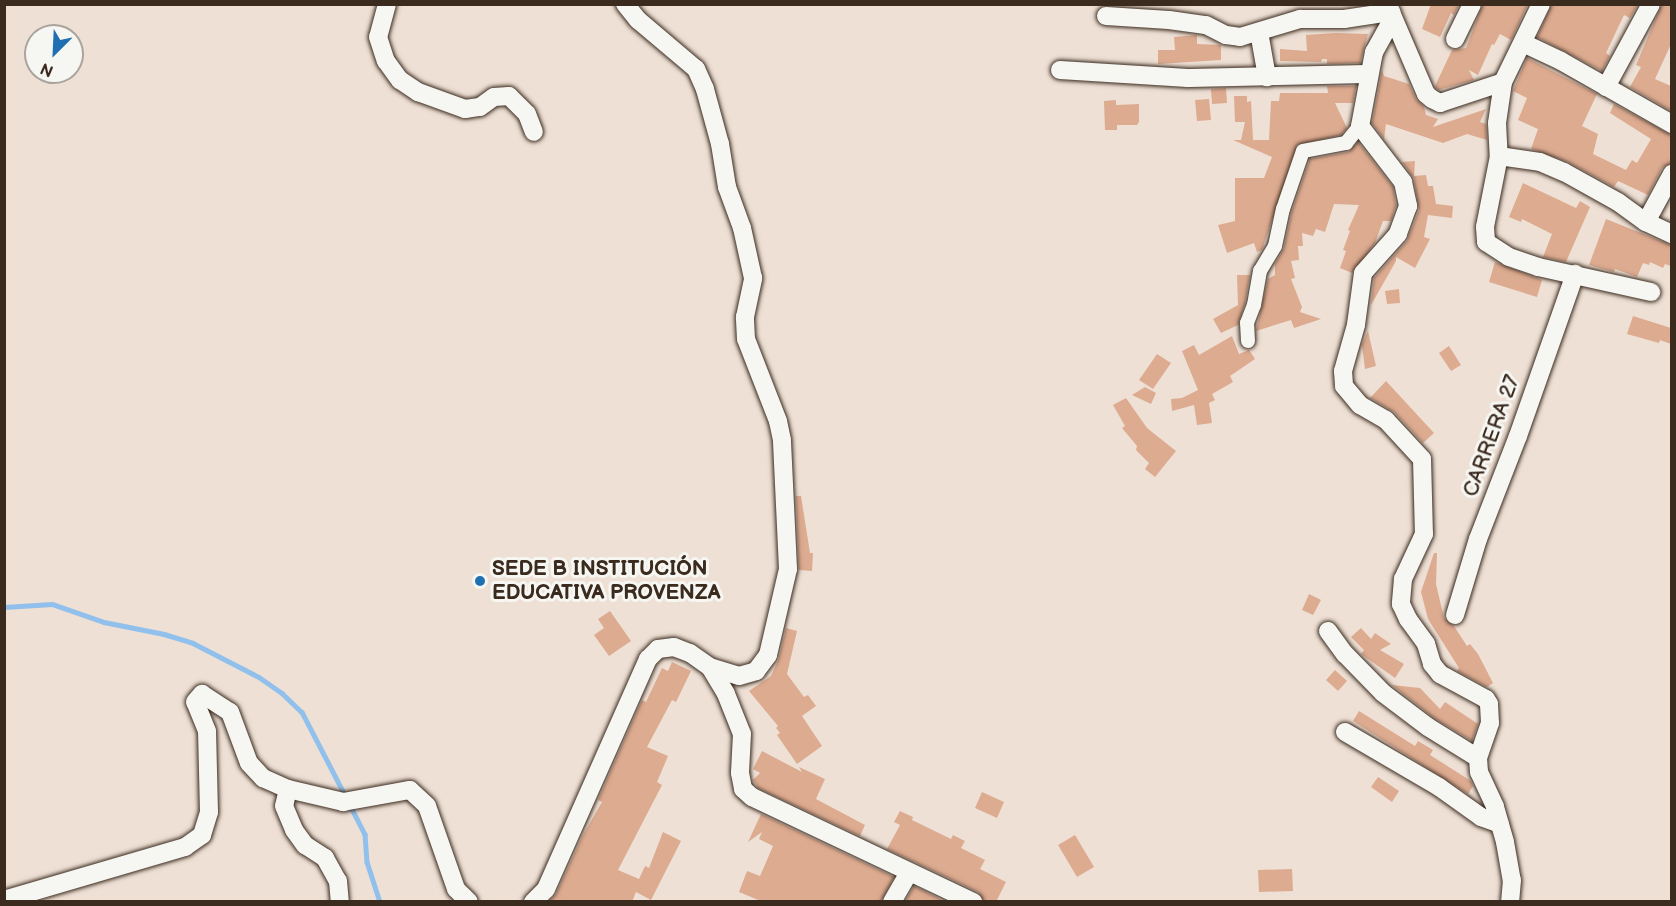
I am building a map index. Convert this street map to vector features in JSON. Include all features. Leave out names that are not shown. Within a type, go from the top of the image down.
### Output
[{"type":"street","points":[[387,4],[378,37],[386,61],[400,80],[418,92],[465,109],[480,107],[494,97],[509,96],[527,114],[534,132]]},
{"type":"street","points":[[533,902],[546,889],[648,659],[658,649],[674,647],[690,653],[711,667],[739,676],[756,671],[768,655],[788,569],[782,440],[778,421],[746,339],[745,317],[753,278],[742,228],[727,187],[720,144],[702,79],[680,53],[638,20],[626,4]]},
{"type":"street","points":[[1455,39],[1472,4]]},
{"type":"street","points":[[1541,4],[1503,82],[1497,123],[1499,156],[1485,226],[1486,242],[1519,260],[1651,292]]},
{"type":"street","points":[[1606,87],[1651,4]]},
{"type":"street","points":[[1390,12],[1425,94],[1432,99],[1440,103],[1503,82]]},
{"type":"street","points":[[1106,16],[1206,25],[1226,35],[1240,37],[1300,19],[1344,19],[1390,12]]},
{"type":"street","points":[[1248,341],[1247,322],[1254,305],[1260,271],[1275,246],[1290,184],[1303,151],[1346,143],[1360,126],[1368,74],[1390,12]]},
{"type":"street","points":[[1259,32],[1267,77]]},
{"type":"street","points":[[1523,43],[1671,124]]},
{"type":"street","points":[[1060,70],[1188,78],[1368,74]]},
{"type":"street","points":[[1360,126],[1403,182],[1408,206],[1398,234],[1365,268],[1360,279],[1356,324],[1343,371],[1344,386],[1360,405],[1386,420],[1422,459],[1424,534],[1403,579],[1401,604],[1408,619],[1426,644],[1432,664],[1440,674],[1486,699],[1489,704],[1490,723],[1478,758],[1479,772],[1500,824],[1512,880],[1510,902]]},
{"type":"street","points":[[1499,156],[1540,162],[1564,172],[1618,202],[1646,222],[1671,234]]},
{"type":"street","points":[[1646,222],[1671,174]]},
{"type":"street","name":"CARRERA 27","points":[[1455,615],[1478,539],[1518,436],[1575,274]]},
{"type":"street","points":[[1328,630],[1345,654],[1383,693],[1428,727],[1478,758]]},
{"type":"street","points":[[711,667],[726,694],[742,734],[740,772],[743,789],[769,807],[973,902]]},
{"type":"street","points":[[4,900],[185,847],[202,835],[209,812],[207,732],[195,702],[202,694],[230,712],[249,763],[263,778],[288,789],[343,802],[410,790],[427,806],[456,889],[469,902]]},
{"type":"street","points":[[1345,732],[1439,787],[1481,817],[1500,824]]},
{"type":"street","points":[[288,789],[284,806],[294,830],[305,846],[325,858],[338,881],[340,902]]},
{"type":"street","points":[[892,902],[909,873]]},
{"type":"building","points":[[1431,4],[1459,4],[1454,15],[1451,13],[1440,37],[1422,29]]},
{"type":"building","points":[[1483,4],[1528,4],[1511,40],[1500,34],[1494,45],[1492,44],[1478,75],[1469,70],[1474,80],[1438,90],[1435,86],[1452,50],[1466,48]]},
{"type":"building","points":[[1552,4],[1638,4],[1630,18],[1624,15],[1606,53],[1610,56],[1602,71],[1537,37]]},
{"type":"building","points":[[1662,4],[1671,4],[1671,44],[1655,79],[1671,86],[1671,111],[1630,87],[1641,67],[1636,65]]},
{"type":"building","points":[[1368,34],[1360,63],[1327,64],[1327,59],[1322,59],[1321,62],[1280,61],[1280,49],[1307,51],[1306,35]]},
{"type":"building","points":[[1197,35],[1197,44],[1221,45],[1221,60],[1158,64],[1158,50],[1175,50],[1174,37]]},
{"type":"building","points":[[1527,58],[1597,94],[1582,126],[1598,134],[1593,154],[1626,170],[1632,160],[1637,163],[1651,139],[1610,113],[1614,104],[1671,135],[1671,163],[1662,168],[1648,195],[1618,181],[1614,187],[1568,162],[1531,149],[1538,129],[1518,120],[1527,98],[1513,91]]},
{"type":"building","points":[[1382,70],[1384,76],[1409,84],[1416,99],[1424,107],[1426,115],[1438,119],[1433,127],[1486,109],[1480,122],[1486,124],[1487,140],[1467,134],[1443,143],[1386,124],[1384,139],[1372,123]]},
{"type":"building","points":[[1327,86],[1356,86],[1353,103],[1335,103],[1347,128],[1341,135],[1297,145],[1262,250],[1257,252],[1254,243],[1227,253],[1218,225],[1235,221],[1235,178],[1264,178],[1272,157],[1233,140],[1241,140],[1245,122],[1235,122],[1234,96],[1247,96],[1247,102],[1251,101],[1253,140],[1269,140],[1271,101],[1279,101],[1280,93],[1328,93]]},
{"type":"building","points":[[1226,88],[1227,103],[1212,104],[1211,89]]},
{"type":"building","points":[[1209,99],[1211,120],[1197,121],[1195,100]]},
{"type":"building","points":[[1116,100],[1116,105],[1139,104],[1137,125],[1117,125],[1117,130],[1105,130],[1104,101]]},
{"type":"building","points":[[1358,142],[1393,187],[1396,205],[1391,221],[1383,221],[1375,243],[1352,273],[1340,268],[1346,251],[1343,250],[1350,231],[1348,230],[1359,205],[1334,204],[1325,232],[1316,229],[1313,236],[1302,233],[1303,246],[1298,246],[1299,260],[1291,261],[1295,278],[1291,279],[1302,307],[1300,312],[1321,319],[1294,328],[1291,320],[1256,331],[1268,279],[1275,275],[1275,264],[1284,248],[1292,211],[1310,159],[1348,152]]},
{"type":"building","points":[[1415,161],[1414,176],[1426,175],[1428,186],[1433,186],[1436,204],[1453,206],[1452,218],[1428,215],[1424,237],[1430,239],[1415,268],[1396,257],[1396,261],[1371,305],[1374,278],[1407,241],[1419,210],[1414,179],[1402,162]]},
{"type":"building","points":[[1523,183],[1576,208],[1580,201],[1590,207],[1566,262],[1543,257],[1552,234],[1522,219],[1521,222],[1509,217]]},
{"type":"building","points":[[1606,219],[1671,245],[1671,266],[1665,264],[1663,268],[1650,262],[1649,265],[1643,263],[1637,277],[1615,269],[1614,272],[1589,265]]},
{"type":"building","points":[[1495,262],[1542,280],[1537,297],[1489,282]]},
{"type":"building","points":[[1237,275],[1250,275],[1245,303],[1238,325],[1221,333],[1213,319],[1238,305]]},
{"type":"building","points":[[1399,289],[1400,303],[1387,304],[1385,291]]},
{"type":"building","points":[[1633,316],[1671,328],[1671,344],[1627,334]]},
{"type":"building","points":[[1368,331],[1376,366],[1365,369],[1362,345]]},
{"type":"building","points":[[1232,336],[1239,354],[1249,350],[1255,359],[1230,376],[1233,382],[1212,394],[1215,400],[1209,403],[1212,423],[1197,425],[1194,405],[1172,411],[1171,399],[1182,398],[1198,390],[1182,351],[1194,345],[1199,355]]},
{"type":"building","points":[[1449,346],[1461,365],[1451,371],[1439,353]]},
{"type":"building","points":[[1157,354],[1171,363],[1153,389],[1139,380]]},
{"type":"building","points":[[1386,381],[1434,433],[1423,443],[1394,412],[1370,398]]},
{"type":"building","points":[[1145,387],[1156,393],[1151,404],[1132,395]]},
{"type":"building","points":[[1126,398],[1147,428],[1176,451],[1155,477],[1145,469],[1149,463],[1136,450],[1137,446],[1122,428],[1125,426],[1113,405]]},
{"type":"building","points":[[796,496],[801,496],[810,553],[813,553],[812,571],[799,570]]},
{"type":"building","points":[[1434,553],[1437,553],[1436,584],[1444,618],[1454,626],[1467,646],[1470,644],[1478,654],[1493,683],[1487,687],[1457,671],[1459,668],[1428,619],[1421,592]]},
{"type":"building","points":[[1309,594],[1321,600],[1313,615],[1302,610]]},
{"type":"building","points":[[610,611],[631,641],[609,656],[594,635],[604,628],[598,619]]},
{"type":"building","points":[[786,628],[797,631],[787,674],[804,697],[808,695],[816,706],[802,716],[822,746],[797,764],[777,735],[780,733],[776,728],[778,726],[749,691],[771,676],[779,658]]},
{"type":"building","points":[[1361,628],[1371,639],[1375,633],[1391,644],[1380,650],[1404,664],[1395,678],[1361,654],[1364,650],[1351,637]]},
{"type":"building","points":[[672,662],[691,671],[676,702],[672,700],[647,747],[668,756],[657,782],[662,785],[618,870],[639,879],[645,866],[649,868],[663,832],[681,841],[651,900],[636,892],[632,902],[549,902],[556,894],[583,835],[602,802],[598,800],[642,700],[646,702],[662,668],[668,671]]},
{"type":"building","points":[[1335,670],[1347,681],[1338,691],[1326,680]]},
{"type":"building","points":[[1392,685],[1420,688],[1440,709],[1445,702],[1478,724],[1472,741],[1434,718]]},
{"type":"building","points":[[1359,711],[1415,746],[1418,741],[1433,750],[1430,755],[1471,781],[1473,786],[1468,794],[1353,721]]},
{"type":"building","points":[[762,751],[802,772],[799,767],[825,779],[816,799],[865,825],[860,836],[758,788],[753,780],[760,773],[753,769]]},
{"type":"building","points":[[1378,777],[1399,791],[1392,802],[1371,787]]},
{"type":"building","points":[[982,792],[1004,802],[997,818],[975,808]]},
{"type":"building","points":[[900,811],[913,817],[912,820],[951,839],[953,835],[965,841],[961,848],[985,860],[980,869],[1006,882],[996,902],[984,902],[978,892],[887,849],[900,825],[894,822]]},
{"type":"building","points":[[761,814],[894,877],[881,902],[763,902],[739,892],[747,871],[760,876],[773,846],[759,839],[762,832],[748,842]]},
{"type":"building","points":[[1075,835],[1094,867],[1077,877],[1058,845]]},
{"type":"building","points":[[1292,869],[1293,891],[1259,892],[1258,870]]},
{"type":"building","points":[[914,886],[946,902],[905,902]]},
{"type":"waterway","points":[[4,607],[52,604],[104,622],[164,634],[193,643],[259,677],[282,693],[302,712],[346,797]]},
{"type":"waterway","points":[[350,805],[365,834],[367,862],[380,902]]},
{"type":"place","name":"SEDE B INSTITUCIÓN EDUCATIVA PROVENZA","points":[[480,581]]}]
